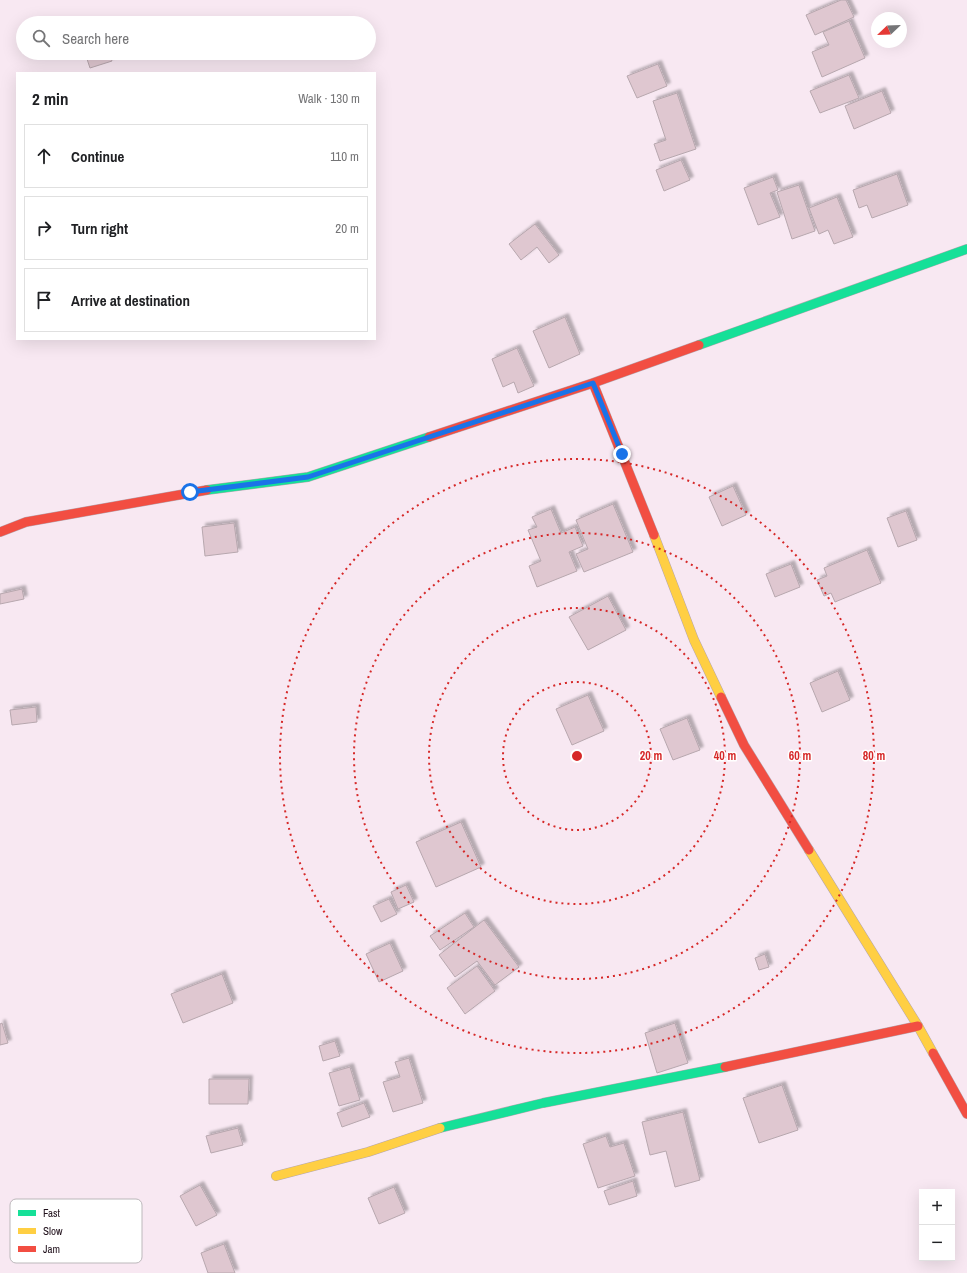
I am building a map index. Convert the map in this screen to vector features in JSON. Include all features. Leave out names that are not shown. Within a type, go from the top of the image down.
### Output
[{"type":"street","points":[[0,532],[26,522],[182,493],[308,477],[593,383],[967,249]]},
{"type":"street","points":[[593,383],[653,532],[694,640],[744,745],[918,1026],[967,1114]]},
{"type":"street","points":[[276,1176],[368,1152],[437,1129],[543,1103],[697,1074],[918,1026]]},
{"type":"building","points":[[841,0],[846,0],[854,17],[815,35],[806,15]]},
{"type":"building","points":[[849,21],[865,58],[822,77],[812,52],[829,45],[823,32]]},
{"type":"building","points":[[87,60],[112,61],[90,68]]},
{"type":"building","points":[[658,64],[667,86],[637,98],[627,76]]},
{"type":"building","points":[[849,75],[859,98],[820,113],[810,91]]},
{"type":"building","points":[[882,91],[891,113],[854,129],[845,106]]},
{"type":"building","points":[[677,93],[696,149],[660,161],[654,144],[666,140],[653,101]]},
{"type":"building","points":[[681,160],[690,180],[664,191],[656,170]]},
{"type":"building","points":[[897,174],[908,205],[872,218],[867,205],[859,208],[853,190]]},
{"type":"building","points":[[773,177],[778,190],[770,193],[780,217],[758,225],[744,188]]},
{"type":"building","points":[[799,185],[815,231],[792,239],[777,192]]},
{"type":"building","points":[[837,197],[853,237],[834,244],[828,230],[819,234],[809,208]]},
{"type":"building","points":[[535,224],[559,255],[549,263],[537,247],[521,260],[509,244]]},
{"type":"building","points":[[565,317],[580,354],[549,368],[533,331]]},
{"type":"building","points":[[517,348],[534,386],[518,393],[514,382],[503,387],[492,359]]},
{"type":"building","points":[[733,486],[746,515],[722,526],[709,497]]},
{"type":"building","points":[[613,504],[633,552],[584,572],[576,554],[588,549],[576,520]]},
{"type":"building","points":[[551,509],[561,533],[575,527],[583,546],[569,552],[577,571],[537,587],[529,566],[541,561],[528,530],[537,527],[532,517]]},
{"type":"building","points":[[906,511],[917,540],[898,547],[887,518]]},
{"type":"building","points":[[234,523],[238,552],[205,556],[202,527]]},
{"type":"building","points":[[867,550],[881,583],[835,602],[831,593],[824,596],[817,580],[827,576],[824,568]]},
{"type":"building","points":[[791,564],[800,587],[775,597],[766,574]]},
{"type":"building","points":[[22,589],[24,599],[0,604],[0,594]]},
{"type":"building","points":[[608,596],[626,630],[588,650],[569,617]]},
{"type":"building","points":[[838,671],[850,700],[822,712],[810,683]]},
{"type":"building","points":[[588,695],[604,731],[572,745],[556,709]]},
{"type":"building","points":[[36,707],[37,722],[12,725],[10,710]]},
{"type":"building","points":[[687,718],[700,750],[673,760],[660,729]]},
{"type":"building","points":[[461,822],[481,867],[436,887],[416,842]]},
{"type":"building","points":[[406,885],[414,902],[398,909],[391,892]]},
{"type":"building","points":[[389,899],[397,914],[381,922],[373,906]]},
{"type":"building","points":[[465,913],[474,927],[440,950],[430,936]]},
{"type":"building","points":[[484,920],[519,967],[495,985],[477,961],[455,977],[439,955]]},
{"type":"building","points":[[390,943],[403,971],[379,982],[366,954]]},
{"type":"building","points":[[765,954],[769,967],[759,970],[755,958]]},
{"type":"building","points":[[477,966],[495,991],[465,1014],[447,988]]},
{"type":"building","points":[[222,974],[233,1003],[183,1023],[171,994]]},
{"type":"building","points":[[2,1023],[8,1043],[0,1045],[0,1024]]},
{"type":"building","points":[[675,1023],[688,1063],[657,1073],[645,1033]]},
{"type":"building","points":[[335,1041],[340,1056],[323,1061],[319,1046]]},
{"type":"building","points":[[409,1058],[423,1103],[393,1112],[383,1082],[400,1077],[395,1062]]},
{"type":"building","points":[[350,1067],[360,1100],[339,1106],[329,1073]]},
{"type":"building","points":[[209,1079],[249,1079],[248,1104],[209,1104]]},
{"type":"building","points":[[782,1085],[798,1130],[759,1143],[743,1098]]},
{"type":"building","points":[[364,1103],[370,1117],[342,1127],[337,1113]]},
{"type":"building","points":[[683,1112],[700,1180],[675,1187],[666,1151],[650,1155],[642,1122]]},
{"type":"building","points":[[238,1128],[243,1145],[211,1153],[206,1136]]},
{"type":"building","points":[[606,1136],[610,1147],[624,1143],[635,1176],[598,1188],[583,1144]]},
{"type":"building","points":[[633,1181],[637,1196],[609,1205],[604,1191]]},
{"type":"building","points":[[200,1185],[217,1215],[196,1226],[180,1196]]},
{"type":"building","points":[[394,1187],[405,1213],[379,1224],[368,1198]]},
{"type":"building","points":[[224,1244],[235,1273],[208,1273],[201,1253]]},
{"type":"traffic: fast","points":[[699,345],[967,249]]},
{"type":"traffic: fast","points":[[207,490],[308,477],[429,437]]},
{"type":"traffic: fast","points":[[440,1128],[543,1103],[725,1067]]},
{"type":"traffic: slow","points":[[654,535],[694,640],[721,697]]},
{"type":"traffic: slow","points":[[809,850],[918,1026],[933,1053]]},
{"type":"traffic: slow","points":[[276,1176],[368,1152],[440,1128]]},
{"type":"traffic: jam","points":[[429,437],[593,383],[699,345]]},
{"type":"traffic: jam","points":[[593,383],[654,535]]},
{"type":"traffic: jam","points":[[0,532],[26,522],[207,490]]},
{"type":"traffic: jam","points":[[721,697],[744,745],[809,850]]},
{"type":"traffic: jam","points":[[725,1067],[918,1026]]},
{"type":"traffic: jam","points":[[933,1053],[967,1114]]},
{"type":"route","points":[[190,492],[308,477],[593,383],[622,454]]}]
